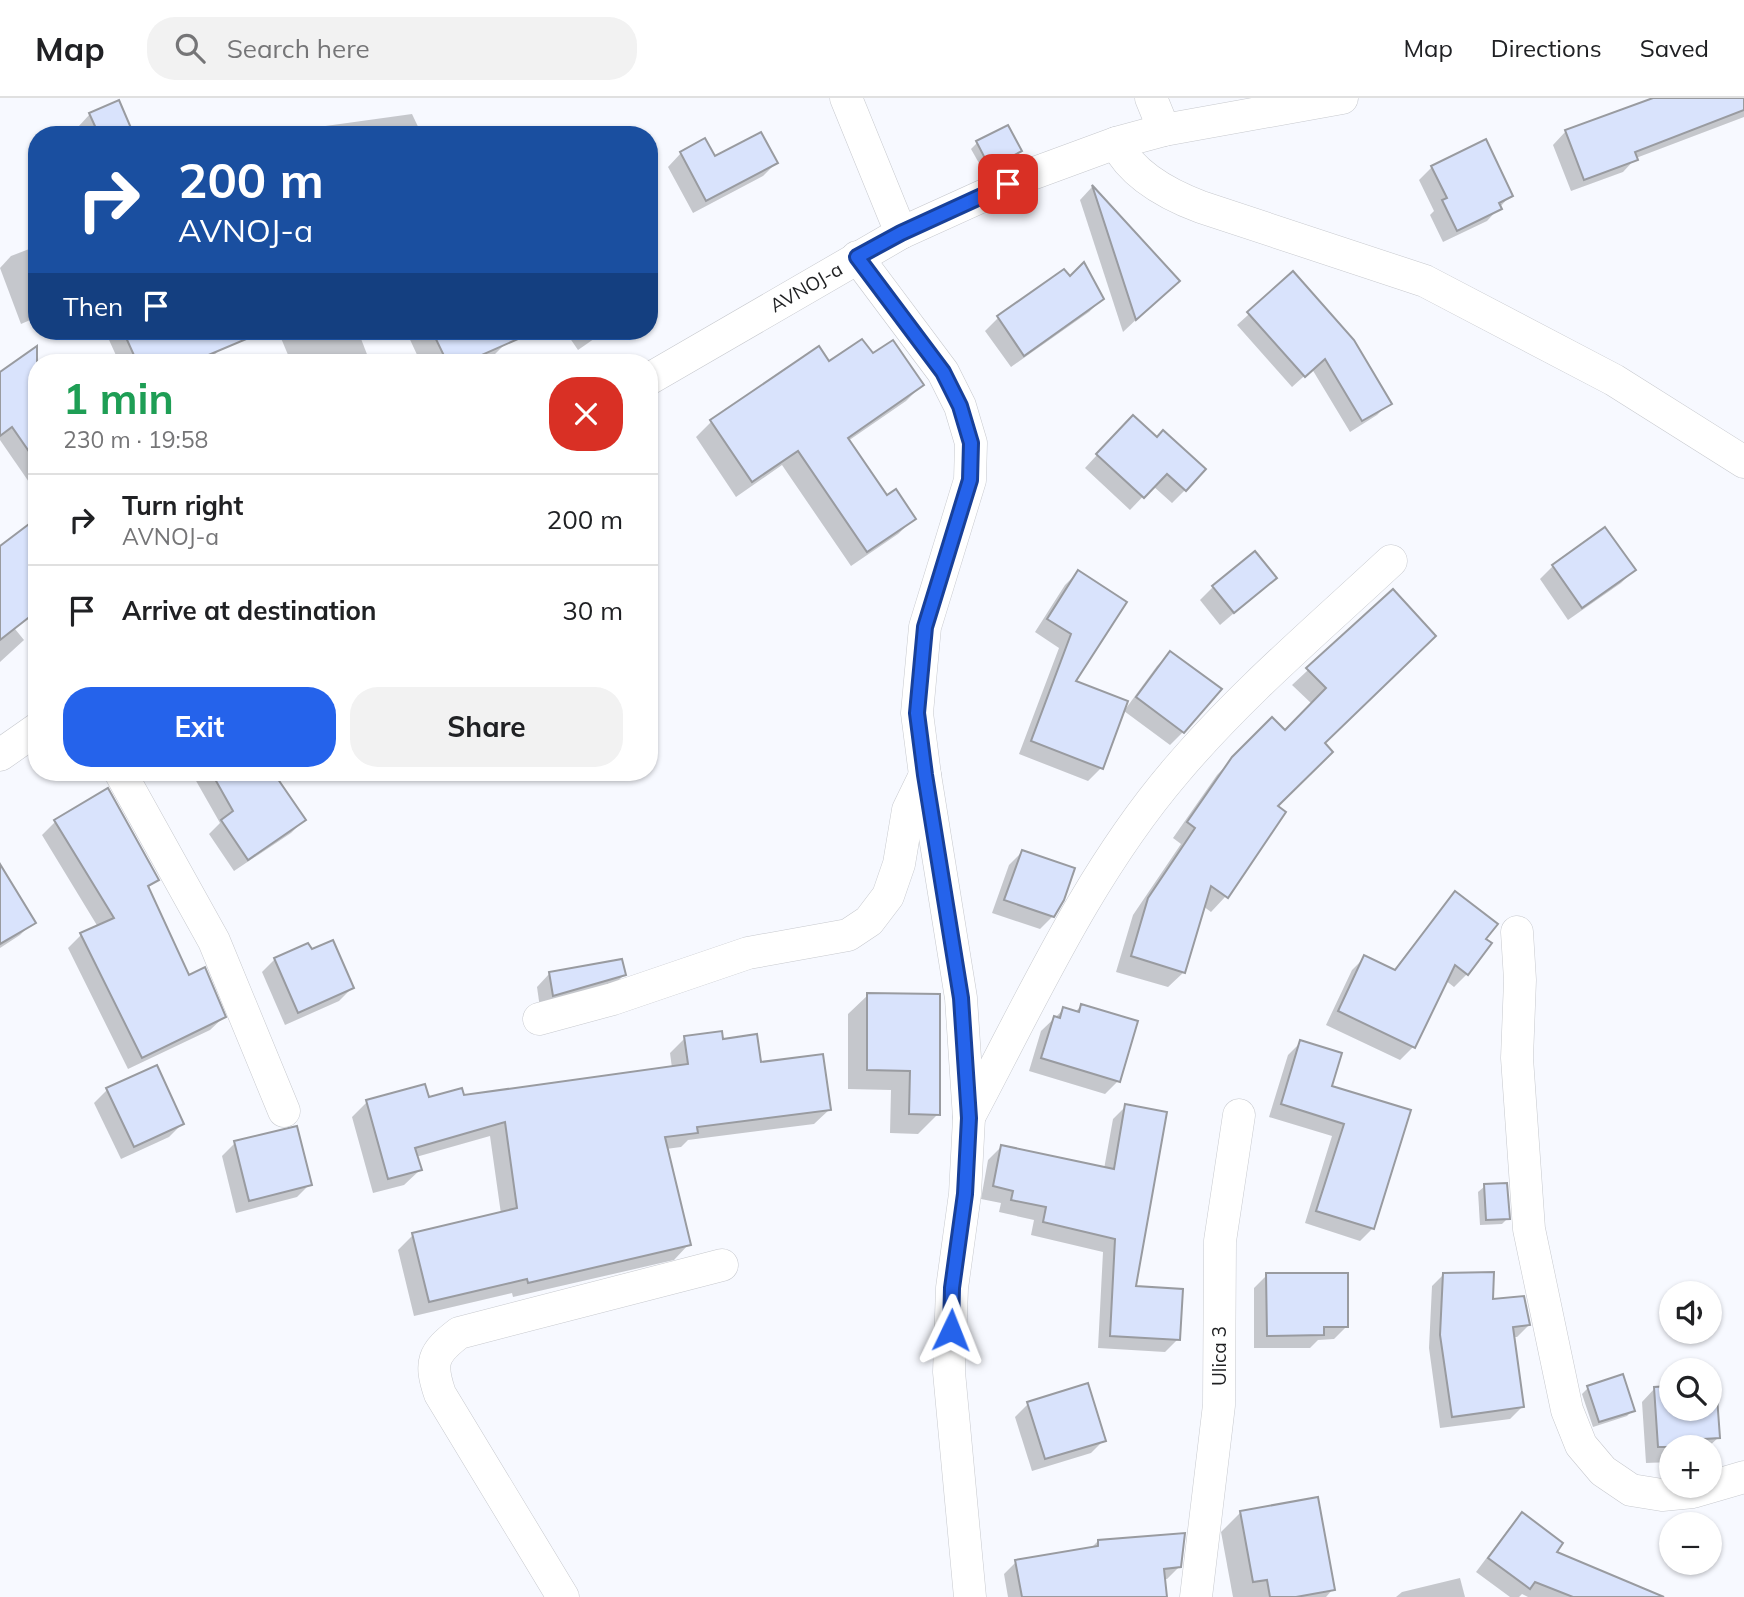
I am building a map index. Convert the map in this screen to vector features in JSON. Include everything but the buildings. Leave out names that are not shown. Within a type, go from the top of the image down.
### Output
[{"type":"street","points":[[846,98],[901,233]]},
{"type":"street","points":[[1152,98],[1164,131]]},
{"type":"street","name":"AVNOJ-a","points":[[658,374],[901,233],[1029,175],[1116,142],[1342,98]]},
{"type":"street","points":[[1116,142],[1138,170],[1176,197],[1425,281],[1614,380],[1744,462]]},
{"type":"street","points":[[857,257],[943,372],[960,406],[971,443],[970,480],[925,627],[917,713],[961,998],[969,1118],[965,1194],[952,1288],[949,1372],[970,1597]]},
{"type":"street","points":[[969,1118],[1086,898],[1142,814],[1174,773],[1225,717],[1391,561]]},
{"type":"street","points":[[0,755],[28,735]]},
{"type":"street","points":[[539,1019],[613,999],[748,953],[848,935],[869,921],[888,896],[899,864],[908,810],[925,775]]},
{"type":"street","points":[[125,781],[214,941],[284,1111]]},
{"type":"street","points":[[1517,932],[1520,980],[1517,1058],[1529,1229],[1567,1410],[1581,1445],[1603,1471],[1631,1490],[1662,1495],[1693,1492],[1744,1477]]},
{"type":"street","name":"Ulica 3","points":[[1196,1597],[1219,1405],[1220,1241],[1239,1115]]},
{"type":"street","points":[[564,1597],[440,1394],[433,1373],[440,1348],[459,1333],[722,1265]]},
{"type":"route","points":[[951,1330],[952,1288],[965,1194],[969,1118],[961,998],[917,713],[925,627],[970,480],[971,443],[960,406],[943,372],[857,257],[901,233],[1008,184]]}]
